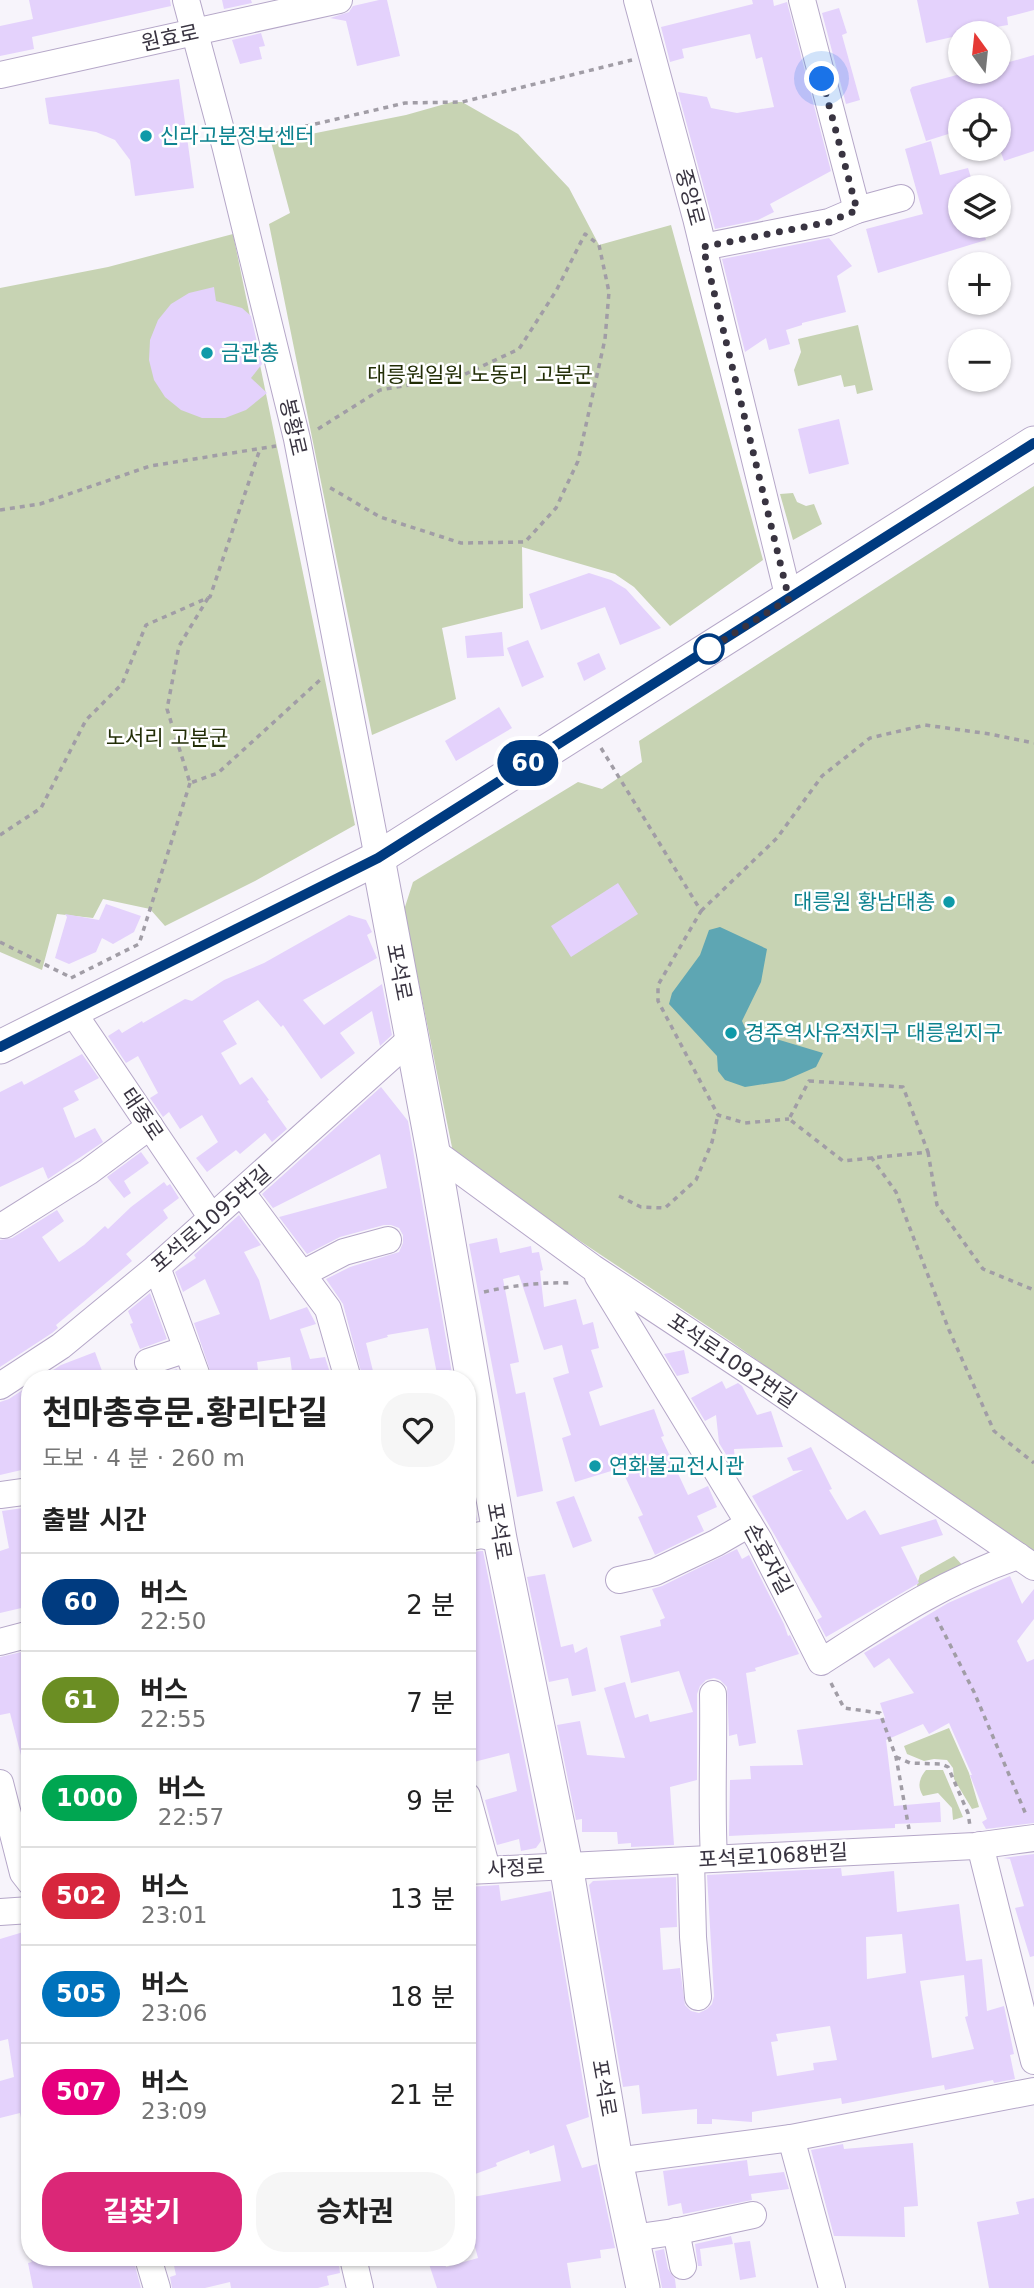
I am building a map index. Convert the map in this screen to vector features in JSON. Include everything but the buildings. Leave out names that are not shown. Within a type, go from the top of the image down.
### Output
[{"type":"main road","points":[[0,1047],[378,858],[1034,443]]},
{"type":"main road","name":"포석로","points":[[378,858],[433,1151],[468,1370]]},
{"type":"main road","name":"포석로","points":[[476,1416],[566,1866],[616,2161],[643,2288]]},
{"type":"street","name":"봉황로","points":[[186,0],[225,145],[297,439],[378,858]]},
{"type":"street","name":"원효로","points":[[0,75],[339,0]]},
{"type":"street","name":"중앙로","points":[[637,0],[703,247],[789,599]]},
{"type":"street","points":[[802,0],[857,210]]},
{"type":"street","points":[[703,247],[829,222],[857,210],[901,198]]},
{"type":"street","name":"태종로","points":[[72,1011],[212,1218]]},
{"type":"street","name":"포석로1095번길","points":[[24,1370],[61,1346],[157,1268],[412,1038]]},
{"type":"street","points":[[4,1225],[88,1172],[150,1126]]},
{"type":"street","name":"포석로1092번길","points":[[433,1151],[598,1275],[762,1380],[1026,1561]]},
{"type":"street","points":[[242,1193],[328,1309],[345,1370]]},
{"type":"street","points":[[302,1274],[344,1252],[388,1240]]},
{"type":"street","points":[[157,1268],[195,1370]]},
{"type":"street","name":"손효자길","points":[[598,1275],[749,1524],[821,1662]]},
{"type":"street","points":[[148,1362],[187,1349]]},
{"type":"street","name":"포석로1095번길","points":[[0,1386],[21,1372]]},
{"type":"street","points":[[0,1495],[21,1492]]},
{"type":"street","points":[[619,1580],[655,1572],[716,1544],[749,1524]]},
{"type":"street","points":[[476,1536],[500,1538]]},
{"type":"street","points":[[821,1662],[925,1597],[977,1569],[1026,1561]]},
{"type":"street","points":[[0,1643],[21,1637]]},
{"type":"street","points":[[698,1997],[693,1937],[711,1810],[714,1762],[713,1694]]},
{"type":"street","points":[[0,1783],[21,1865]]},
{"type":"street","name":"포석로1068번길","points":[[566,1866],[978,1846],[1031,1829]]},
{"type":"street","points":[[978,1846],[1034,2061]]},
{"type":"street","name":"사정로","points":[[477,1870],[566,1866]]},
{"type":"street","points":[[0,1912],[21,1911]]},
{"type":"street","points":[[616,2161],[791,2138],[1034,2091]]},
{"type":"street","points":[[791,2138],[832,2288]]},
{"type":"street","points":[[632,2238],[753,2214]]},
{"type":"street","points":[[676,2231],[683,2266]]},
{"type":"street","points":[[150,2266],[156,2288]]},
{"type":"street","points":[[355,2266],[360,2288]]},
{"type":"path","points":[[225,145],[405,103],[463,102],[651,56]]},
{"type":"path","points":[[0,510],[40,504],[150,466],[285,444],[312,433],[380,390],[461,376],[519,349],[556,291],[585,234],[598,245],[609,292],[605,339],[578,461],[556,509],[525,542],[461,543],[380,517],[303,472]]},
{"type":"path","points":[[71,978],[139,944],[190,783],[167,709],[179,646],[210,597],[260,448]]},
{"type":"path","points":[[0,835],[41,808],[86,720],[122,684],[146,625],[210,597]]},
{"type":"path","points":[[190,783],[218,774],[341,661]]},
{"type":"path","points":[[587,725],[701,911]]},
{"type":"path","points":[[619,1196],[641,1207],[664,1208],[696,1180],[712,1142],[718,1115],[657,1001],[658,985],[701,911],[776,838],[822,776],[870,738],[925,725],[1034,743]]},
{"type":"path","points":[[0,942],[104,995]]},
{"type":"path","points":[[789,1119],[809,1081],[903,1087],[928,1152],[937,1205],[983,1269],[1034,1290]]},
{"type":"path","points":[[718,1115],[746,1123],[789,1119],[843,1161],[928,1152]]},
{"type":"path","points":[[871,1157],[896,1192],[949,1330],[994,1431],[1034,1463]]},
{"type":"path","points":[[458,1299],[504,1287],[598,1275]]},
{"type":"path","points":[[925,1597],[958,1658],[1031,1829]]},
{"type":"path","points":[[821,1662],[844,1708],[880,1713],[896,1757],[912,1849]]},
{"type":"path","points":[[896,1757],[910,1763],[941,1764],[948,1767],[968,1813],[978,1846]]},
{"type":"green space","name":"대릉원일원 노동리 고분군","points":[[452,102],[462,102],[518,134],[569,188],[599,245],[671,225],[763,560],[670,626],[634,587],[615,574],[522,547],[523,608],[442,628],[456,699],[372,735],[269,224],[290,213],[271,142],[406,115]]},
{"type":"green space","name":"노서리 고분군","points":[[233,234],[355,825],[255,881],[165,926],[150,909],[103,899],[93,918],[57,914],[42,970],[0,952],[0,288],[108,267]]},
{"type":"green space","points":[[858,325],[873,390],[857,394],[855,385],[844,387],[841,375],[798,386],[794,370],[801,352],[798,339]]},
{"type":"green space","name":"경주역사유적지구 대릉원지구","points":[[1034,486],[1034,1556],[730,1341],[454,1157],[404,910],[413,882],[578,782],[602,789],[642,762],[639,741]]},
{"type":"green space","points":[[793,493],[797,502],[806,506],[814,504],[822,524],[793,540],[780,494]]},
{"type":"green space","points":[[954,1556],[964,1567],[921,1592],[917,1585],[920,1575]]},
{"type":"green space","points":[[949,1728],[969,1773],[979,1807],[972,1809],[954,1779],[953,1768],[947,1760],[924,1761],[907,1754],[904,1746]]},
{"type":"green space","points":[[926,1770],[943,1770],[963,1817],[953,1820],[952,1808],[938,1793],[923,1796],[920,1783]]},
{"type":"water","points":[[720,927],[767,949],[761,982],[742,1021],[746,1030],[823,1053],[816,1067],[784,1081],[745,1087],[725,1080],[718,1071],[717,1056],[669,1004],[672,993],[700,955],[709,930]]},
{"type":"bus line","name":"60","points":[[0,1047],[378,858],[1034,443]]},
{"type":"place","name":"신라고분정보센터","points":[[146,136]]},
{"type":"place","name":"금관총","points":[[207,353]]},
{"type":"place","name":"대릉원 황남대총","points":[[949,902]]},
{"type":"place","name":"경주역사유적지구 대릉원지구","points":[[731,1033]]},
{"type":"place","name":"연화불교전시관","points":[[595,1466]]},
{"type":"route","points":[[709,649],[706,651],[789,599],[703,247],[829,222],[857,210],[822,79]]}]
